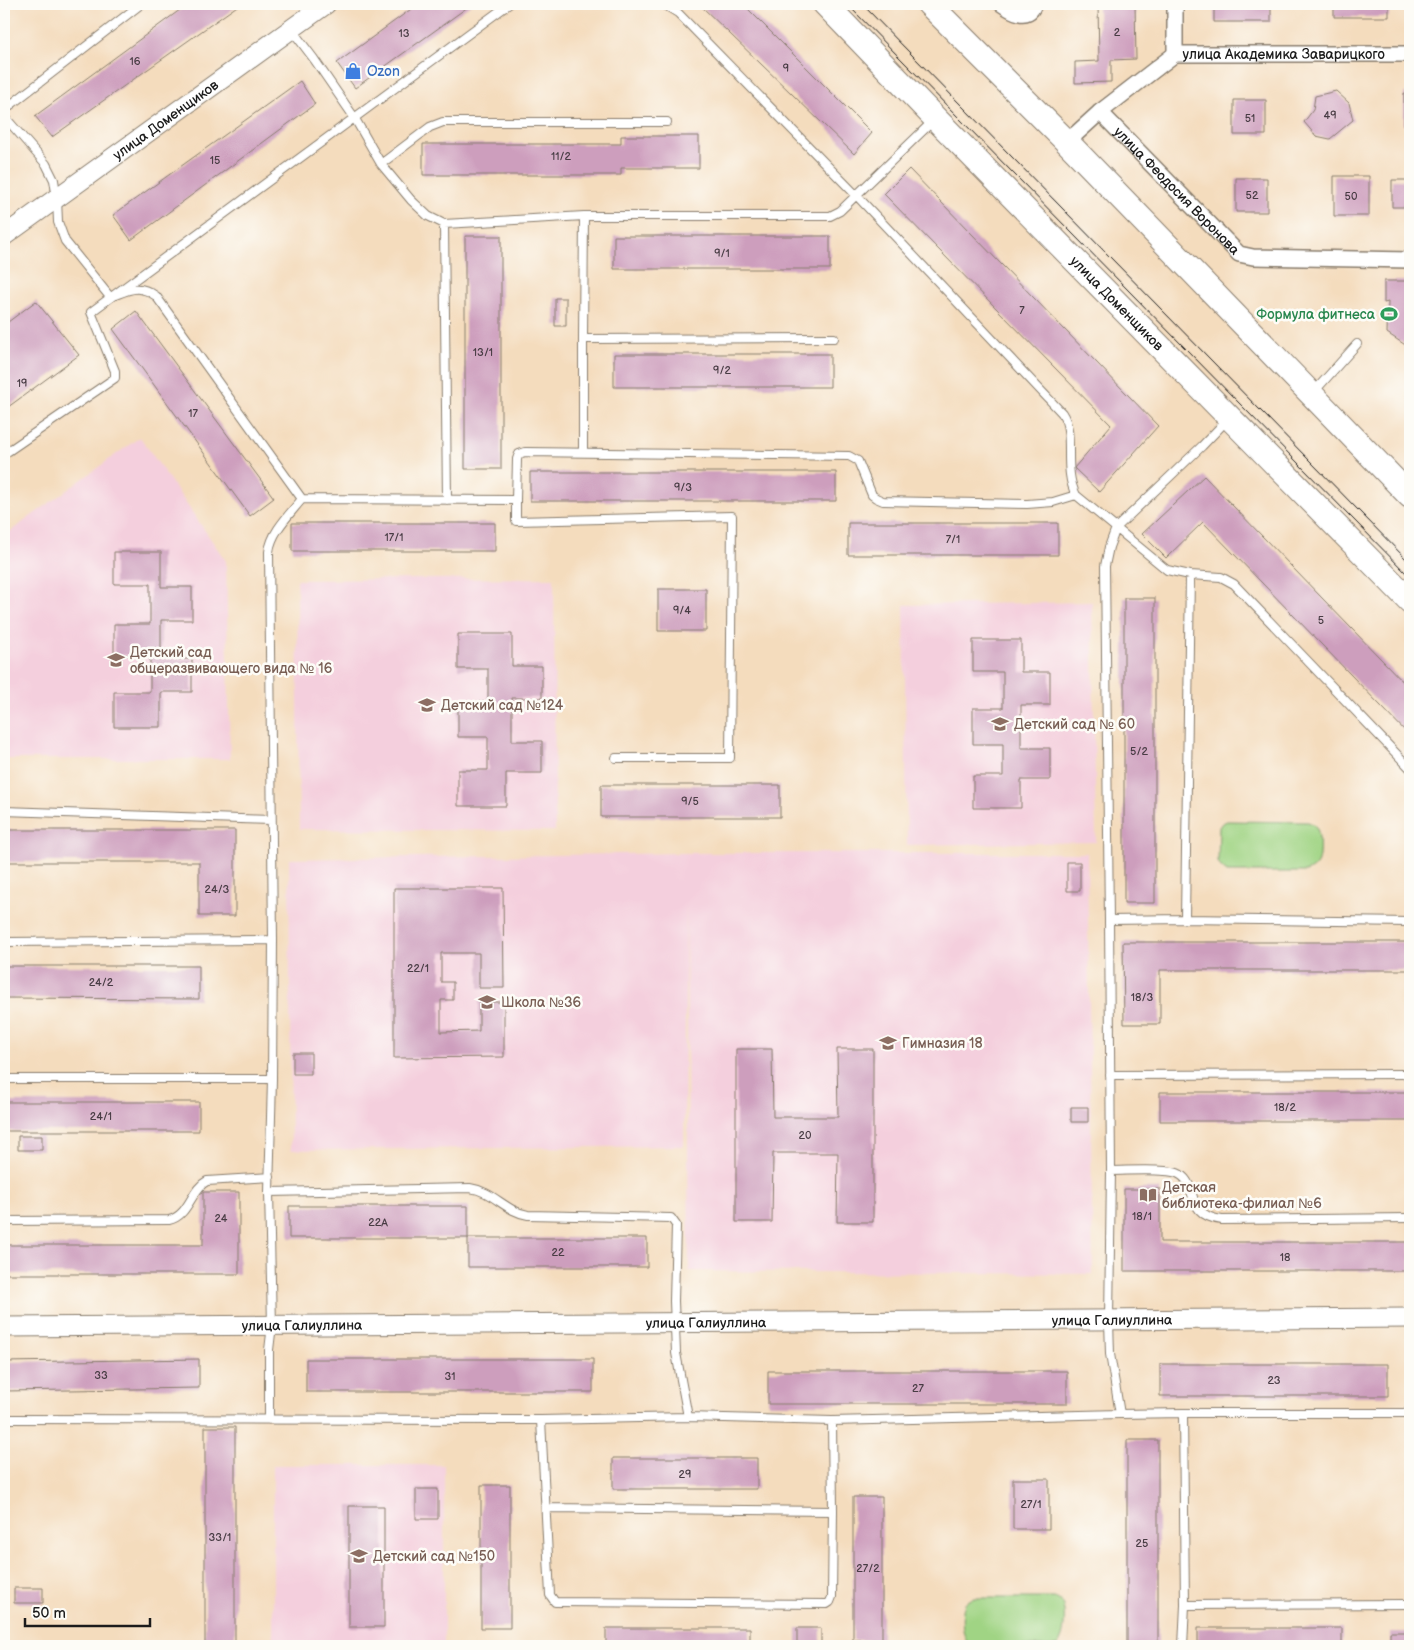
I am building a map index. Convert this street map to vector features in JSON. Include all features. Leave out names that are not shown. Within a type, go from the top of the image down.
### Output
[{"type":"main road","name":"улица Доменщиков","points":[[826,4],[935,118],[1410,601]]},
{"type":"main road","points":[[930,4],[1067,142],[1410,496]]},
{"type":"street","name":"улица Доменщиков","points":[[4,236],[326,4]]},
{"type":"street","points":[[1002,4],[1019,14],[1027,13],[1034,4]]},
{"type":"street","points":[[1175,4],[1175,54]]},
{"type":"street","name":"улица Академика Заварицкого","points":[[1067,142],[1100,112],[1175,54],[1410,54]]},
{"type":"street","name":"улица Феодосия Воронова","points":[[1100,112],[1239,254],[1253,257],[1410,260]]},
{"type":"street","name":"улица Галиуллина","points":[[4,1326],[1410,1318]]},
{"type":"lane","points":[[4,110],[142,4]]},
{"type":"lane","points":[[4,454],[114,378],[115,371],[90,312],[508,4]]},
{"type":"lane","points":[[653,4],[665,5],[678,13],[856,195],[1062,413],[1068,423],[1069,474],[1071,485],[1076,495],[1167,570],[1190,576],[1221,577],[1234,584],[1410,768]]},
{"type":"lane","points":[[291,29],[354,116],[381,164],[411,200],[428,216],[444,224],[584,216],[824,217],[835,214],[935,118]]},
{"type":"lane","points":[[4,116],[46,164],[54,180],[58,222],[66,241],[110,297]]},
{"type":"lane","points":[[381,164],[430,126],[443,122],[667,122]]},
{"type":"lane","points":[[582,452],[584,216]]},
{"type":"lane","points":[[444,224],[447,500]]},
{"type":"lane","points":[[110,297],[137,287],[147,289],[156,296],[302,499]]},
{"type":"lane","points":[[583,338],[834,338]]},
{"type":"lane","points":[[1311,395],[1358,344]]},
{"type":"lane","points":[[1120,1414],[1110,1354],[1109,1320],[1110,1075],[1105,566],[1116,528],[1202,446],[1230,416]]},
{"type":"lane","points":[[616,758],[730,758],[732,516],[516,521],[517,459],[519,454],[524,452],[582,452],[849,456],[854,457],[858,461],[872,495],[883,501],[1027,504],[1052,502],[1076,495]]},
{"type":"lane","points":[[302,499],[516,500]]},
{"type":"lane","points":[[269,1420],[272,1325],[270,1177],[272,820],[269,546],[274,536],[302,499]]},
{"type":"lane","points":[[1185,919],[1190,576]]},
{"type":"lane","points":[[4,812],[272,820]]},
{"type":"lane","points":[[1109,920],[1185,919],[1410,922]]},
{"type":"lane","points":[[4,942],[272,940]]},
{"type":"lane","points":[[1110,1075],[1410,1074]]},
{"type":"lane","points":[[4,1078],[272,1079]]},
{"type":"lane","points":[[1110,1171],[1167,1171],[1178,1174],[1185,1179],[1197,1208],[1212,1219],[1410,1218]]},
{"type":"lane","points":[[4,1221],[169,1220],[178,1217],[201,1186],[207,1181],[270,1177]]},
{"type":"lane","points":[[270,1192],[470,1188],[485,1192],[519,1214],[672,1218],[676,1225],[674,1301],[676,1353],[688,1418]]},
{"type":"lane","points":[[1183,1413],[1185,1605],[1183,1646]]},
{"type":"lane","points":[[4,1419],[541,1420],[688,1418],[832,1421],[1183,1413],[1410,1413]]},
{"type":"lane","points":[[541,1420],[550,1595],[555,1602],[827,1604],[832,1597],[832,1421]]},
{"type":"lane","points":[[547,1508],[833,1510]]},
{"type":"lane","points":[[1185,1605],[1410,1604]]},
{"type":"shaded area","name":"Детский сад общеразвивающего вида № 16","points":[[140,437],[226,561],[230,759],[4,759],[4,536]]},
{"type":"shaded area","name":"Детский сад №124","points":[[554,578],[555,831],[299,829],[297,580]]},
{"type":"shaded area","name":"Детский сад № 60","points":[[1092,602],[1096,842],[907,845],[904,605]]},
{"type":"shaded area","points":[[685,853],[1087,853],[1093,1274],[689,1271],[686,902],[684,1146],[291,1150],[289,859]]},
{"type":"shaded area","name":"Детский сад №150","points":[[273,1465],[444,1465],[444,1646],[273,1646]]},
{"type":"green space","points":[[1227,821],[1311,823],[1319,835],[1319,858],[1317,863],[1306,872],[1227,872],[1218,862],[1219,827]]},
{"type":"green space","points":[[975,1598],[1057,1599],[1062,1604],[1064,1610],[1064,1627],[1060,1643],[1058,1646],[970,1646],[965,1638],[963,1608],[965,1604]]},
{"type":"building","points":[[188,4],[240,4],[52,137],[35,116]]},
{"type":"building","points":[[418,4],[472,4],[355,88],[337,63]]},
{"type":"building","points":[[699,4],[743,4],[872,133],[854,154]]},
{"type":"building","points":[[1098,4],[1135,4],[1136,59],[1111,60],[1111,82],[1075,83],[1075,62],[1099,61]]},
{"type":"building","points":[[1214,4],[1271,4],[1271,22],[1214,22]]},
{"type":"building","points":[[1334,4],[1389,4],[1389,17],[1334,17]]},
{"type":"building","points":[[300,81],[315,104],[131,240],[113,215]]},
{"type":"building","points":[[1336,91],[1349,103],[1353,120],[1330,139],[1316,136],[1304,122],[1313,110],[1315,96]]},
{"type":"building","points":[[1404,93],[1410,94],[1410,126],[1404,126]]},
{"type":"building","points":[[1234,100],[1266,100],[1266,135],[1234,135]]},
{"type":"building","points":[[621,136],[699,136],[699,168],[621,168],[621,175],[423,175],[423,144],[621,144]]},
{"type":"building","points":[[909,169],[1158,426],[1099,492],[1074,468],[1111,425],[884,194]]},
{"type":"building","points":[[1334,176],[1369,176],[1369,216],[1334,216]]},
{"type":"building","points":[[1236,178],[1267,178],[1267,212],[1236,212]]},
{"type":"building","points":[[1392,180],[1410,180],[1410,207],[1392,207]]},
{"type":"building","points":[[465,236],[501,236],[501,469],[465,469]]},
{"type":"building","points":[[614,236],[830,236],[830,269],[614,269]]},
{"type":"building","points":[[1384,281],[1410,281],[1410,348],[1387,333],[1388,302],[1384,303]]},
{"type":"building","points":[[555,298],[566,298],[566,326],[555,326]]},
{"type":"building","points":[[36,301],[79,355],[4,410],[4,325]]},
{"type":"building","points":[[136,311],[274,498],[250,516],[113,329]]},
{"type":"building","points":[[614,354],[830,354],[830,387],[614,387]]},
{"type":"building","points":[[530,472],[836,472],[836,501],[530,501]]},
{"type":"building","points":[[1204,476],[1410,689],[1410,736],[1203,522],[1166,558],[1142,534]]},
{"type":"building","points":[[292,523],[495,523],[495,551],[292,551]]},
{"type":"building","points":[[848,523],[1058,523],[1058,555],[848,555]]},
{"type":"building","points":[[114,552],[161,552],[161,587],[192,587],[192,620],[161,620],[161,659],[192,659],[192,692],[161,692],[161,727],[114,727],[114,692],[150,692],[150,655],[114,655],[114,624],[150,624],[150,584],[114,584]]},
{"type":"building","points":[[658,589],[706,589],[706,631],[658,631]]},
{"type":"building","points":[[1124,598],[1155,598],[1155,903],[1124,903]]},
{"type":"building","points":[[458,634],[512,634],[512,666],[542,666],[542,698],[512,698],[512,741],[542,741],[542,773],[506,773],[506,806],[458,806],[458,770],[488,770],[488,737],[458,737],[458,702],[488,702],[488,669],[458,669]]},
{"type":"building","points":[[973,640],[1021,640],[1021,672],[1050,672],[1050,705],[1021,705],[1021,748],[1050,748],[1050,780],[1021,780],[1021,808],[973,808],[973,776],[1003,776],[1003,744],[973,744],[973,708],[1003,708],[1003,672],[973,672]]},
{"type":"building","points":[[601,785],[780,785],[780,817],[601,817]]},
{"type":"building","points":[[4,830],[235,830],[235,916],[199,916],[199,862],[4,862]]},
{"type":"building","points":[[1067,862],[1080,862],[1080,891],[1067,891]]},
{"type":"building","points":[[394,888],[503,888],[504,988],[479,988],[479,953],[441,953],[441,982],[453,982],[453,1000],[441,1000],[441,1032],[479,1031],[479,1002],[504,1002],[504,1057],[394,1058]]},
{"type":"building","points":[[1123,942],[1410,942],[1410,970],[1160,970],[1160,1024],[1124,1024]]},
{"type":"building","points":[[4,966],[199,966],[199,999],[4,998]]},
{"type":"building","points":[[736,1049],[772,1049],[773,1117],[838,1117],[837,1049],[873,1049],[873,1222],[837,1222],[838,1153],[773,1153],[772,1222],[736,1222]]},
{"type":"building","points":[[293,1053],[311,1053],[311,1074],[293,1074]]},
{"type":"building","points":[[1160,1092],[1410,1092],[1410,1121],[1160,1121]]},
{"type":"building","points":[[4,1102],[199,1102],[199,1131],[4,1131]]},
{"type":"building","points":[[1071,1107],[1088,1107],[1088,1122],[1071,1122]]},
{"type":"building","points":[[18,1136],[42,1136],[42,1150],[18,1150]]},
{"type":"building","points":[[1124,1189],[1160,1189],[1160,1242],[1410,1242],[1410,1271],[1124,1271]]},
{"type":"building","points":[[203,1192],[239,1192],[239,1274],[4,1274],[4,1245],[203,1245]]},
{"type":"building","points":[[289,1206],[468,1206],[468,1238],[289,1238]]},
{"type":"building","points":[[468,1238],[647,1238],[647,1267],[468,1267]]},
{"type":"building","points":[[199,1359],[199,1388],[4,1391],[4,1362]]},
{"type":"building","points":[[306,1359],[593,1359],[593,1392],[306,1392]]},
{"type":"building","points":[[1160,1364],[1388,1364],[1388,1396],[1160,1396]]},
{"type":"building","points":[[768,1371],[1067,1371],[1067,1404],[768,1404]]},
{"type":"building","points":[[205,1427],[235,1427],[235,1646],[205,1646]]},
{"type":"building","points":[[1127,1440],[1158,1440],[1158,1646],[1127,1646]]},
{"type":"building","points":[[613,1458],[757,1458],[757,1489],[613,1489]]},
{"type":"building","points":[[1013,1479],[1049,1479],[1049,1529],[1013,1529]]},
{"type":"building","points":[[481,1485],[510,1485],[510,1628],[481,1628]]},
{"type":"building","points":[[416,1489],[438,1489],[438,1519],[416,1519]]},
{"type":"building","points":[[853,1497],[882,1497],[882,1640],[853,1640]]},
{"type":"building","points":[[349,1506],[384,1506],[384,1627],[349,1627]]},
{"type":"building","points":[[14,1588],[43,1588],[43,1603],[14,1603]]},
{"type":"building","points":[[606,1628],[750,1628],[750,1646],[606,1646]]},
{"type":"building","points":[[797,1628],[821,1628],[821,1643],[797,1643]]},
{"type":"building","points":[[1198,1628],[1342,1628],[1342,1646],[1198,1646]]},
{"type":"building","points":[[1390,1632],[1410,1632],[1410,1646],[1390,1646]]},
{"type":"tram line","points":[[847,4],[1410,577]]},
{"type":"tram line","points":[[862,4],[1410,563]]},
{"type":"place","name":"Ozon","points":[[353,71]]},
{"type":"place","name":"Формула фитнеса","points":[[1389,314]]},
{"type":"place","name":"Детский сад общеразвивающего вида № 16","points":[[116,660]]},
{"type":"place","name":"Детский сад №124","points":[[427,705]]},
{"type":"place","name":"Детский сад № 60","points":[[1000,724]]},
{"type":"place","name":"Школа №36","points":[[487,1002]]},
{"type":"place","name":"Гимназия 18","points":[[888,1043]]},
{"type":"place","name":"Детская библиотека-филиал №6","points":[[1148,1195]]},
{"type":"place","name":"Детский сад №150","points":[[359,1556]]}]
